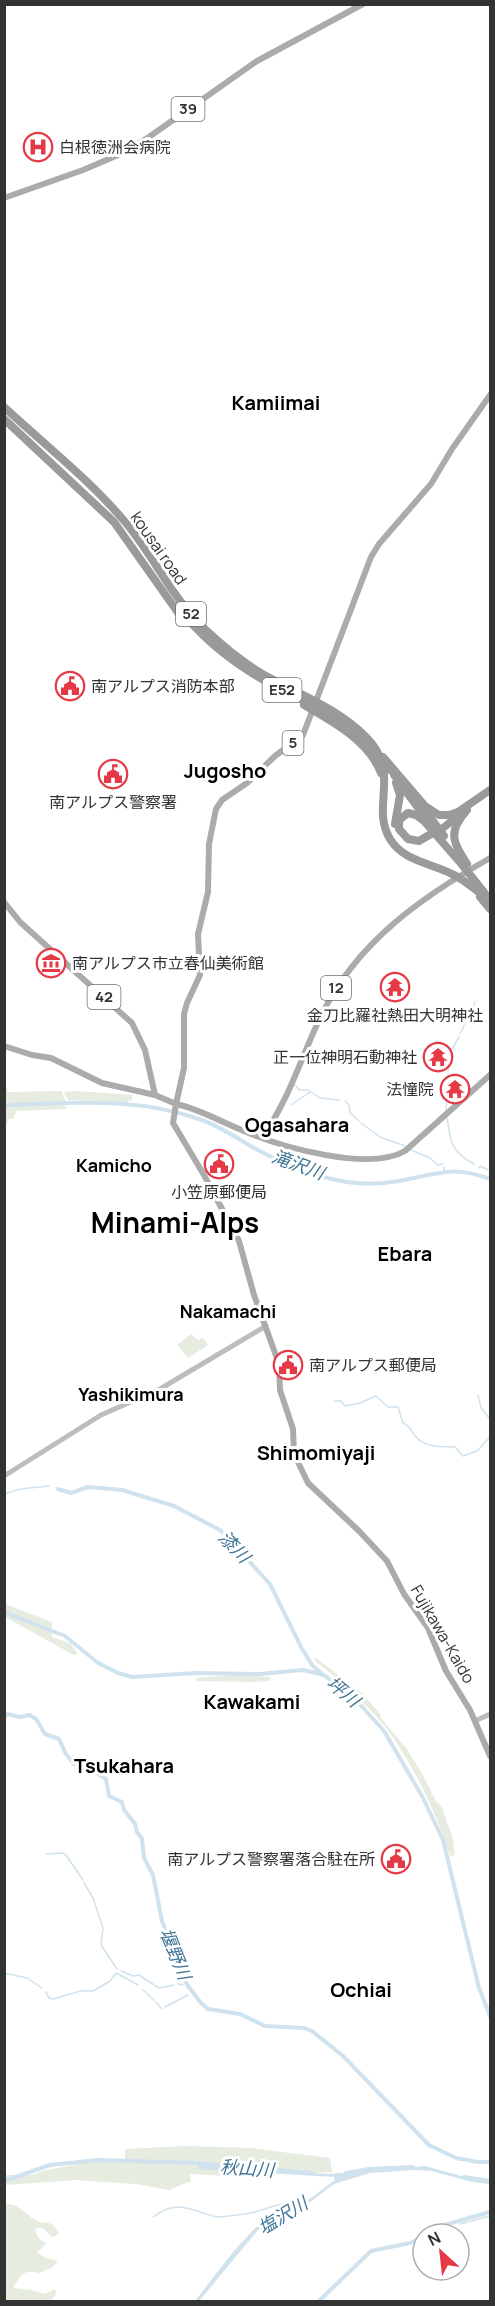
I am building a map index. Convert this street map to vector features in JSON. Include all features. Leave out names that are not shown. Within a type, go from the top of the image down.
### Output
[{"type":"highway","name":"kousai road","points":[[4,410],[118,513],[147,550],[179,600],[205,630],[258,671],[316,701],[358,729],[376,749],[384,767],[384,822],[393,844],[408,856],[448,872],[466,872],[490,909]]},
{"type":"highway","name":"E52","points":[[4,410],[116,518],[137,544],[177,606],[207,639],[252,673],[320,710],[359,738],[391,769]]},
{"type":"highway","name":"E52","points":[[4,410],[117,516],[139,543],[180,604],[214,641],[253,670],[332,713],[382,756],[466,872],[490,900]]},
{"type":"highway","name":"kousai road","points":[[4,419],[106,513],[176,610],[207,643],[253,677],[314,710],[348,734],[372,756],[382,776],[384,795]]},
{"type":"highway","points":[[391,769],[435,814],[449,815],[466,809]]},
{"type":"highway","points":[[391,769],[399,791],[395,823],[398,834],[404,840],[415,843],[432,835],[419,840],[408,839],[399,829],[399,820],[408,813],[421,818],[466,872]]},
{"type":"highway","points":[[443,827],[490,791]]},
{"type":"highway","points":[[466,809],[456,824],[453,834],[466,872]]},
{"type":"highway","points":[[448,872],[451,878],[448,884]]},
{"type":"highway","name":"E52","points":[[466,872],[490,900]]},
{"type":"main road","name":"39","points":[[4,197],[122,150],[256,58],[357,4]]},
{"type":"main road","name":"39","points":[[4,197],[83,171],[118,155],[256,61],[363,4]]},
{"type":"main road","name":"5","points":[[176,1105],[184,1068],[184,1014],[200,975],[198,934],[208,892],[209,844],[216,809],[222,800],[247,783],[275,756],[302,736],[314,710],[371,557],[379,544],[431,484],[452,449],[490,395]]},
{"type":"main road","name":"12","points":[[262,1137],[279,1111],[323,1012],[347,973],[368,947],[417,903],[490,859]]},
{"type":"main road","name":"42","points":[[4,902],[20,922],[132,1023],[145,1050],[155,1095]]},
{"type":"main road","points":[[4,1046],[51,1058],[102,1083],[155,1095],[176,1105],[196,1109],[243,1131],[262,1137],[321,1154],[375,1160],[393,1157],[410,1148],[490,1075]]},
{"type":"main road","name":"Fujikawa-Kaido","points":[[176,1105],[173,1124],[204,1175],[237,1237],[249,1282],[279,1364],[280,1390],[293,1429],[294,1454],[303,1475],[308,1483],[354,1525],[387,1561],[404,1594],[428,1628],[446,1671],[464,1698],[490,1756]]},
{"type":"main road","points":[[4,1476],[101,1415],[160,1389],[266,1326]]},
{"type":"main road","points":[[475,1721],[490,1714]]},
{"type":"shaded area","points":[[5,1088],[8,1092],[62,1091],[66,1103],[63,1103],[67,1109],[17,1111],[13,1119],[9,1119],[5,1125],[5,1106],[10,1105],[5,1105]]},
{"type":"shaded area","points":[[64,1092],[132,1095],[132,1102],[129,1100],[127,1102],[68,1100]]},
{"type":"shaded area","points":[[191,1334],[198,1340],[203,1338],[208,1345],[188,1358],[177,1345]]},
{"type":"shaded area","points":[[5,1604],[52,1622],[52,1637],[70,1643],[78,1654],[74,1655],[5,1617]]},
{"type":"shaded area","points":[[316,1658],[362,1693],[406,1748],[437,1803],[441,1805],[453,1839],[455,1855],[450,1856],[422,1787],[394,1738],[341,1680],[314,1660]]},
{"type":"shaded area","points":[[234,1675],[271,1677],[270,1681],[254,1682],[197,1681],[195,1678]]},
{"type":"shaded area","points":[[188,2146],[251,2148],[330,2158],[332,2172],[314,2173],[276,2169],[248,2177],[190,2174],[191,2181],[169,2190],[135,2184],[76,2180],[5,2185],[5,2175],[33,2175],[42,2171],[89,2162],[125,2162],[125,2149]]},
{"type":"shaded area","points":[[5,2204],[20,2208],[40,2222],[52,2224],[59,2234],[52,2237],[43,2228],[37,2228],[35,2231],[39,2239],[46,2243],[37,2253],[58,2261],[53,2267],[39,2273],[23,2274],[13,2288],[44,2294],[55,2289],[56,2294],[51,2301],[5,2301]]},
{"type":"water","name":"塩沢川","points":[[199,2165],[329,2174],[425,2166],[490,2182],[490,2184],[472,2182],[432,2171],[415,2170],[370,2173],[334,2184],[301,2209],[259,2229],[199,2301],[195,2301],[255,2228],[300,2206],[335,2180],[334,2177],[198,2169]]},
{"type":"waterway","points":[[460,1034],[475,1002]]},
{"type":"waterway","points":[[452,1049],[459,1037]]},
{"type":"waterway","points":[[448,1071],[450,1052]]},
{"type":"waterway","points":[[446,1112],[448,1074]]},
{"type":"waterway","points":[[295,1085],[299,1090],[308,1090],[320,1098],[339,1100]]},
{"type":"waterway","points":[[291,1105],[310,1092]]},
{"type":"waterway","points":[[345,1101],[349,1105],[350,1113],[359,1121]]},
{"type":"waterway","name":"滝沢川","points":[[4,1105],[104,1103],[128,1104],[177,1112],[216,1126],[288,1164],[323,1177],[347,1182],[386,1183],[451,1172],[468,1173],[490,1179]]},
{"type":"waterway","points":[[447,1117],[453,1145],[460,1155],[474,1164]]},
{"type":"waterway","points":[[361,1123],[380,1137],[405,1146]]},
{"type":"waterway","points":[[411,1150],[430,1158],[438,1165],[443,1164]]},
{"type":"waterway","points":[[480,1166],[488,1170]]},
{"type":"waterway","name":"滝沢川","points":[[444,1167],[444,1172]]},
{"type":"waterway","points":[[478,1395],[481,1408],[490,1419]]},
{"type":"waterway","points":[[334,1401],[341,1401],[345,1406],[376,1396],[388,1407],[398,1407],[403,1423],[421,1441],[434,1446],[455,1447],[463,1456],[477,1451],[490,1437]]},
{"type":"waterway","name":"漆川","points":[[4,1494],[20,1489],[49,1486]]},
{"type":"waterway","name":"漆川","points":[[58,1489],[71,1493],[88,1487],[122,1490],[174,1506],[220,1530],[270,1584],[301,1647],[312,1665],[321,1673]]},
{"type":"waterway","name":"坪川","points":[[4,1612],[65,1636],[98,1663],[132,1677],[196,1673],[260,1674],[303,1670],[324,1675],[356,1700],[384,1731],[422,1796],[443,1840],[479,1988],[490,2016]]},
{"type":"waterway","name":"堰野川","points":[[4,1717],[8,1714],[19,1717],[30,1715],[36,1719],[45,1734],[59,1739],[74,1764],[87,1763],[106,1779],[109,1796],[122,1802],[124,1810],[135,1824],[142,1839],[144,1858],[153,1875],[162,1921],[186,1983],[201,2003],[208,2009],[240,2014],[265,2026],[304,2028],[312,2031],[343,2056],[429,2145],[456,2158],[490,2162]]},
{"type":"waterway","points":[[46,1854],[63,1853],[66,1855],[83,1880]]},
{"type":"waterway","points":[[84,1883],[93,1898],[103,1928],[101,1945],[117,1969]]},
{"type":"waterway","points":[[121,1971],[133,1976],[139,1975],[159,1988],[174,1985]]},
{"type":"waterway","points":[[4,1973],[27,1978],[42,1988]]},
{"type":"waterway","points":[[46,1992],[49,1998],[53,1999],[81,1991],[93,1991],[110,1981],[116,1973],[138,1985]]},
{"type":"waterway","points":[[178,1984],[183,1985]]},
{"type":"waterway","points":[[143,1990],[154,2000]]},
{"type":"waterway","points":[[165,2007],[188,1995]]},
{"type":"waterway","points":[[156,2002],[162,2009]]},
{"type":"waterway","name":"秋山川","points":[[4,2181],[50,2165],[98,2160],[197,2163],[312,2173]]},
{"type":"waterway","name":"秋山川","points":[[346,2173],[369,2169],[413,2167]]},
{"type":"waterway","name":"秋山川","points":[[464,2177],[490,2181]]},
{"type":"waterway","name":"塩沢川","points":[[219,2217],[234,2216],[280,2204],[294,2205]]},
{"type":"waterway","points":[[153,2217],[162,2211],[178,2207],[218,2217]]},
{"type":"waterway","points":[[455,2222],[490,2212]]},
{"type":"waterway","points":[[468,2222],[490,2216]]},
{"type":"waterway","points":[[318,2302],[371,2251],[411,2243]]},
{"type":"place","name":"白根徳洲会病院","points":[[38,147]]},
{"type":"place","name":"南アルプス消防本部","points":[[70,686]]},
{"type":"place","name":"南アルプス警察署","points":[[113,774]]},
{"type":"place","name":"南アルプス市立春仙美術館","points":[[51,963]]},
{"type":"place","name":"金刀比羅社熱田大明神社","points":[[395,987]]},
{"type":"place","name":"正一位神明石動神社","points":[[438,1057]]},
{"type":"place","name":"法憧院","points":[[455,1089]]},
{"type":"place","name":"小笠原郵便局","points":[[219,1164]]},
{"type":"place","name":"南アルプス郵便局","points":[[288,1365]]},
{"type":"place","name":"南アルプス警察署落合駐在所","points":[[396,1859]]},
{"type":"district","name":"Kamiimai","points":[[276,403]]},
{"type":"district","name":"Jugosho","points":[[225,771]]},
{"type":"district","name":"Ogasahara","points":[[297,1125]]},
{"type":"district","name":"Kamicho","points":[[114,1166]]},
{"type":"district","name":"Minami-Alps","points":[[175,1223]]},
{"type":"district","name":"Ebara","points":[[405,1254]]},
{"type":"district","name":"Nakamachi","points":[[228,1312]]},
{"type":"district","name":"Yashikimura","points":[[131,1395]]},
{"type":"district","name":"Shimomiyaji","points":[[316,1453]]},
{"type":"district","name":"Kawakami","points":[[252,1702]]},
{"type":"district","name":"Tsukahara","points":[[124,1766]]},
{"type":"district","name":"Ochiai","points":[[361,1990]]}]
